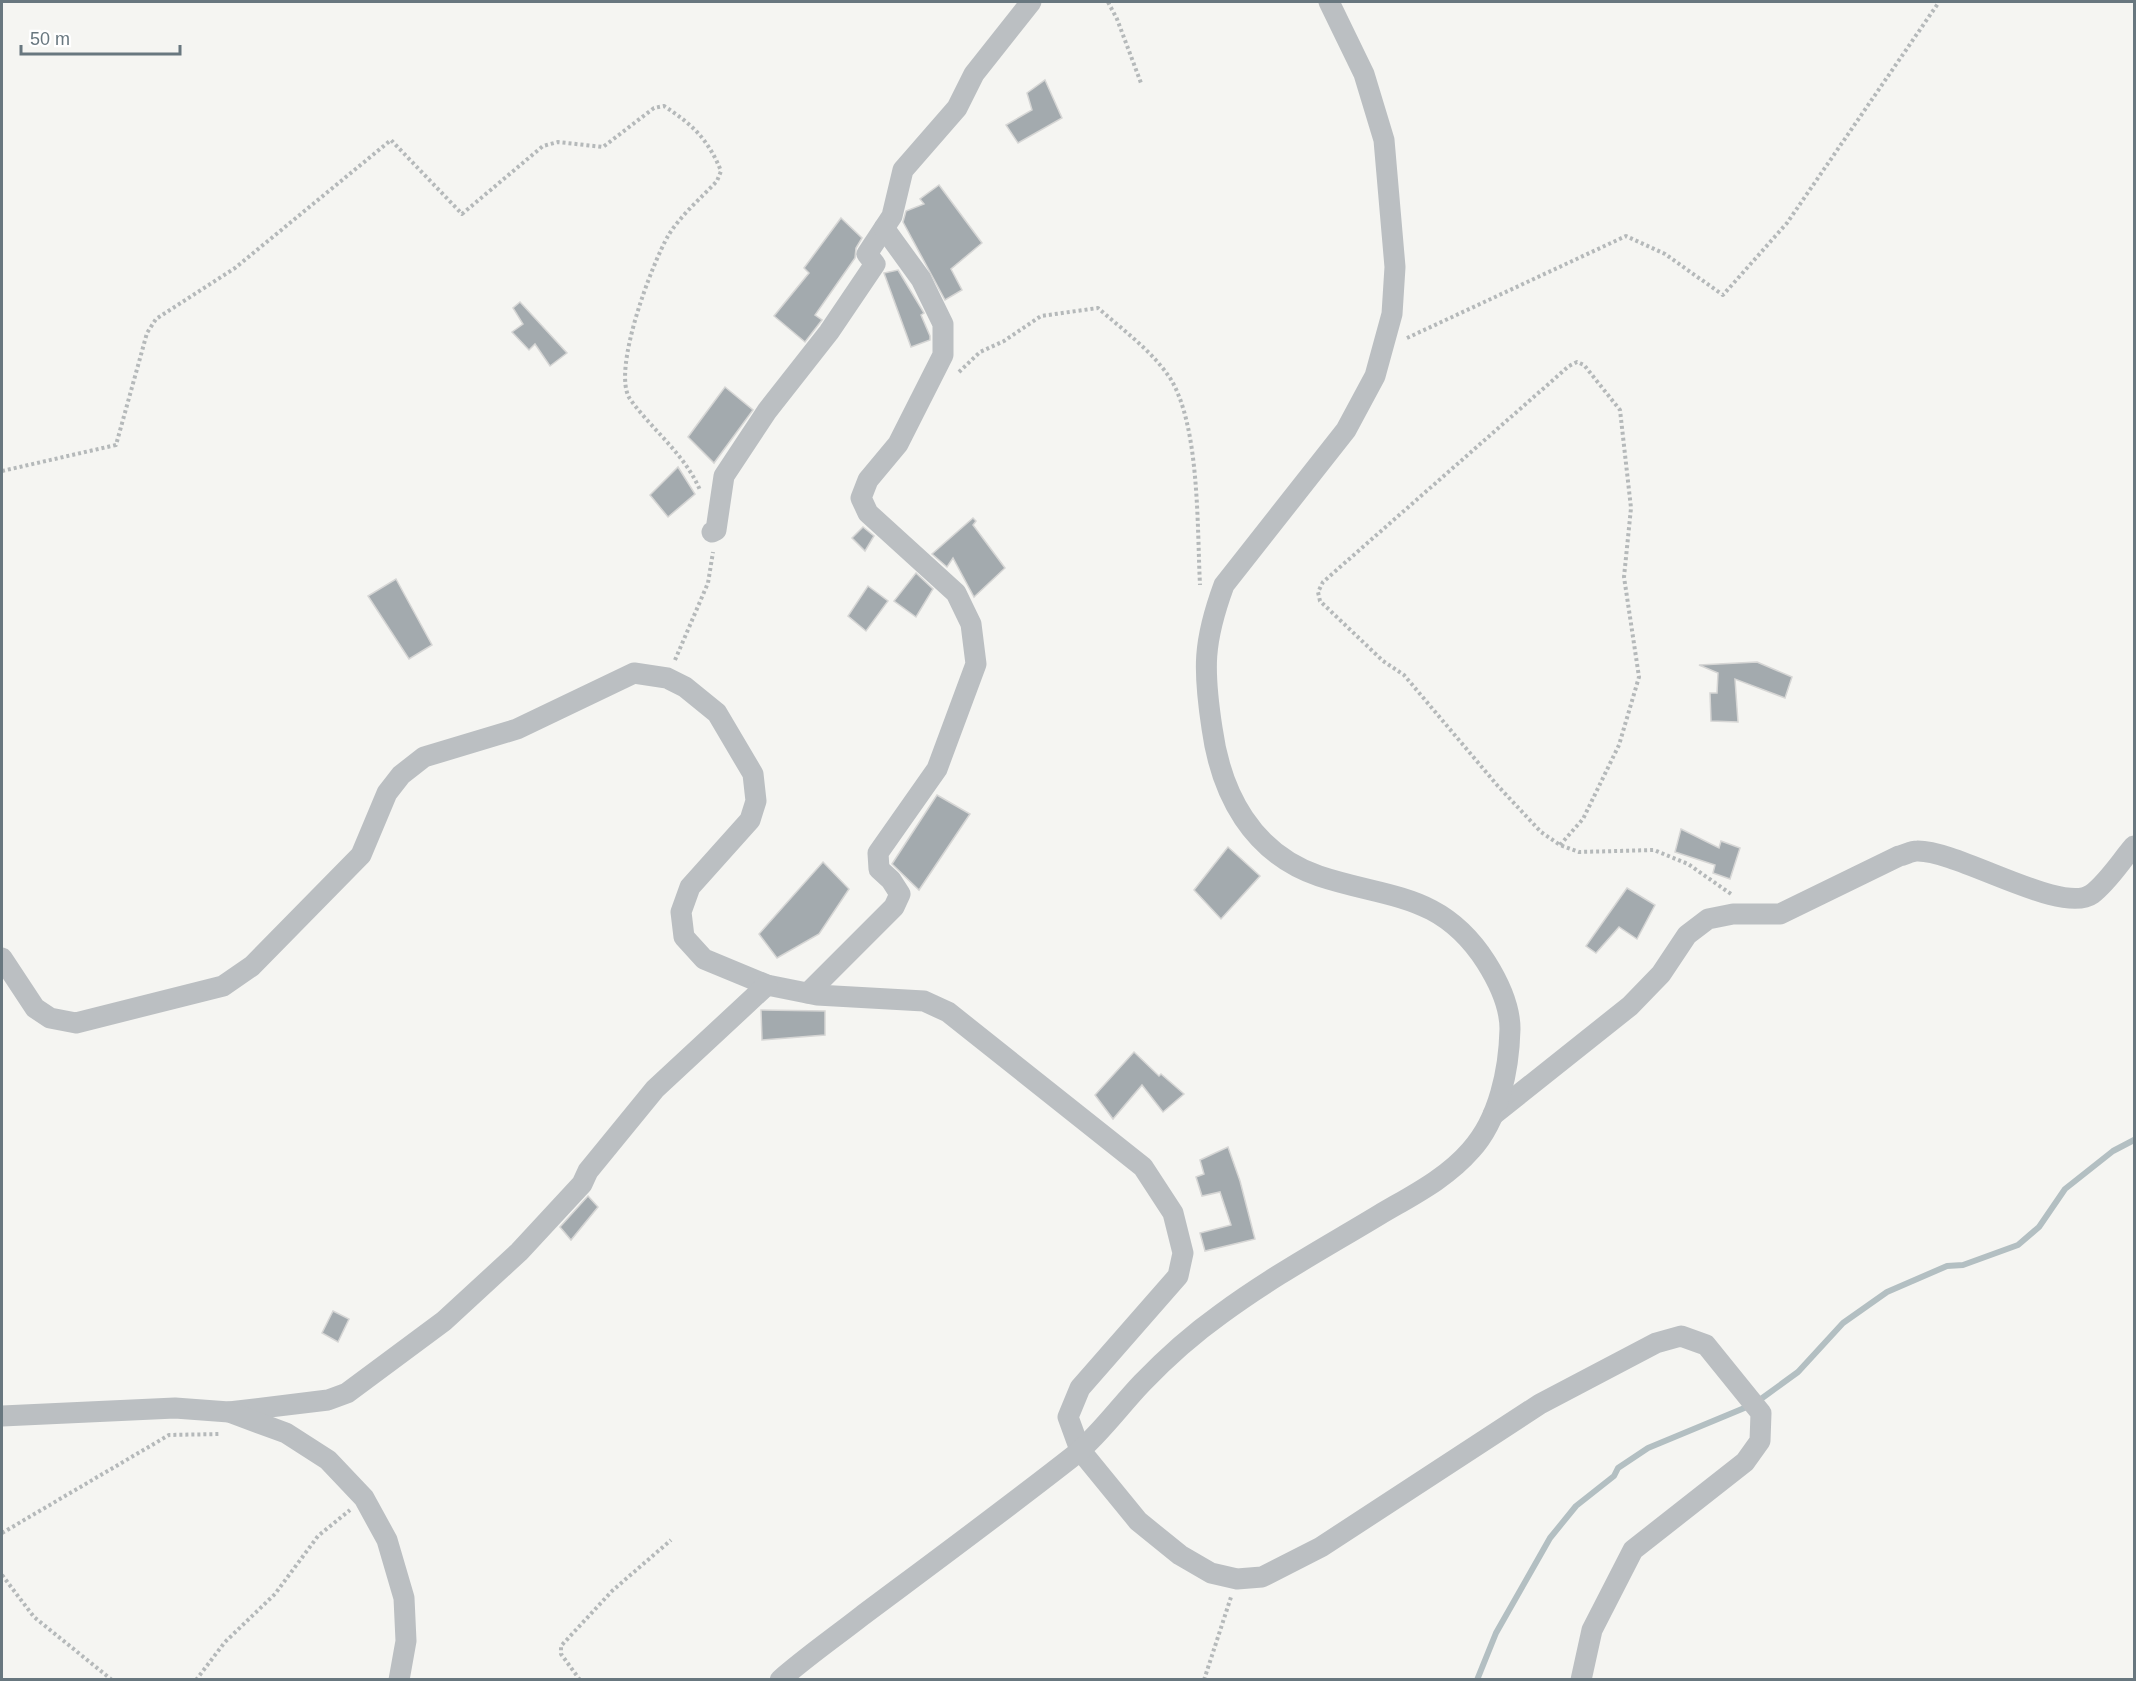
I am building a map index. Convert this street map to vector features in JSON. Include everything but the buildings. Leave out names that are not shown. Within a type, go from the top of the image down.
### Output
[{"type":"street","points":[[712,532],[716,530],[724,476],[767,411],[829,332],[875,264],[867,254],[892,216],[903,170],[957,108],[974,74],[1031,2]]},
{"type":"street","points":[[780,1680],[1080,1450],[1143,1382],[1193,1336],[1221,1314],[1276,1277],[1439,1179],[1473,1149],[1492,1115],[1506,1076],[1510,1024],[1498,981],[1477,947],[1441,914],[1403,896],[1314,874],[1282,857],[1256,836],[1231,800],[1217,764],[1206,690],[1205,654],[1213,615],[1224,585],[1346,430],[1375,376],[1392,314],[1395,267],[1384,140],[1364,74],[1329,2]]},
{"type":"street","points":[[807,993],[894,907],[900,894],[891,880],[879,869],[878,853],[937,769],[976,664],[971,624],[956,593],[868,513],[861,498],[868,480],[898,444],[943,355],[943,324],[921,279],[884,228]]},
{"type":"street","points":[[2,958],[35,1008],[50,1018],[76,1023],[223,986],[252,966],[361,855],[387,794],[401,775],[424,757],[518,729],[634,674],[667,678],[685,687],[717,713],[753,774],[756,801],[750,820],[690,887],[681,912],[684,937],[704,959],[767,985],[807,993],[924,1001],[948,1012],[1143,1167],[1173,1213],[1183,1253],[1178,1276],[1080,1388],[1068,1417],[1080,1450],[1138,1521],[1180,1555],[1210,1573],[1237,1579],[1262,1577],[1322,1547],[1540,1404],[1656,1343],[1681,1336],[1706,1344],[1761,1413],[1760,1441],[1745,1462],[1634,1550],[1592,1630],[1581,1680]]},
{"type":"street","points":[[1492,1115],[1630,1006],[1661,974],[1687,935],[1708,919],[1733,914],[1780,914],[1899,856],[1917,851],[1948,857],[2052,896],[2076,898],[2091,895],[2134,846]]},
{"type":"street","points":[[2,1416],[175,1408],[229,1412],[328,1400],[347,1393],[444,1321],[519,1252],[582,1184],[588,1171],[655,1089],[767,985]]},
{"type":"street","points":[[229,1412],[286,1433],[328,1460],[364,1498],[387,1540],[404,1598],[406,1641],[399,1680]]},
{"type":"path","points":[[1108,2],[1118,19],[1141,83]]},
{"type":"path","points":[[1382,350],[1626,236],[1665,254],[1723,295],[1787,223],[1939,2]]},
{"type":"path","points":[[2,471],[116,446],[147,333],[156,319],[236,268],[391,140],[462,214],[543,146],[558,142],[603,147],[654,108],[664,106],[692,123],[714,154],[721,171],[717,181],[668,236],[632,328],[625,366],[628,397],[670,443],[699,488],[702,499]]},
{"type":"path","points":[[957,374],[980,352],[1004,341],[1041,316],[1098,308],[1154,357],[1171,379],[1184,409],[1191,438],[1201,598],[1213,615]]},
{"type":"path","points":[[1560,845],[1583,819],[1619,745],[1639,677],[1624,577],[1630,508],[1620,410],[1584,365],[1577,362],[1569,366],[1323,582],[1318,592],[1320,601],[1383,661],[1404,675],[1497,785],[1542,832],[1560,845],[1579,852],[1654,850],[1688,864],[1732,895],[1733,914]]},
{"type":"path","points":[[667,678],[708,584],[715,540],[712,532]]},
{"type":"path","points":[[2,1533],[169,1435],[228,1434]]},
{"type":"path","points":[[196,1680],[225,1642],[274,1594],[318,1536],[364,1498]]},
{"type":"path","points":[[580,1680],[561,1654],[561,1646],[612,1591],[671,1540]]},
{"type":"path","points":[[2,1575],[34,1617],[112,1680]]},
{"type":"path","points":[[1204,1680],[1237,1579]]},
{"type":"waterway","points":[[1477,1680],[1496,1633],[1550,1538],[1576,1506],[1614,1476],[1618,1468],[1648,1448],[1754,1404],[1798,1372],[1843,1323],[1887,1292],[1947,1266],[1963,1265],[2018,1245],[2039,1227],[2065,1189],[2113,1151],[2134,1140]]}]
